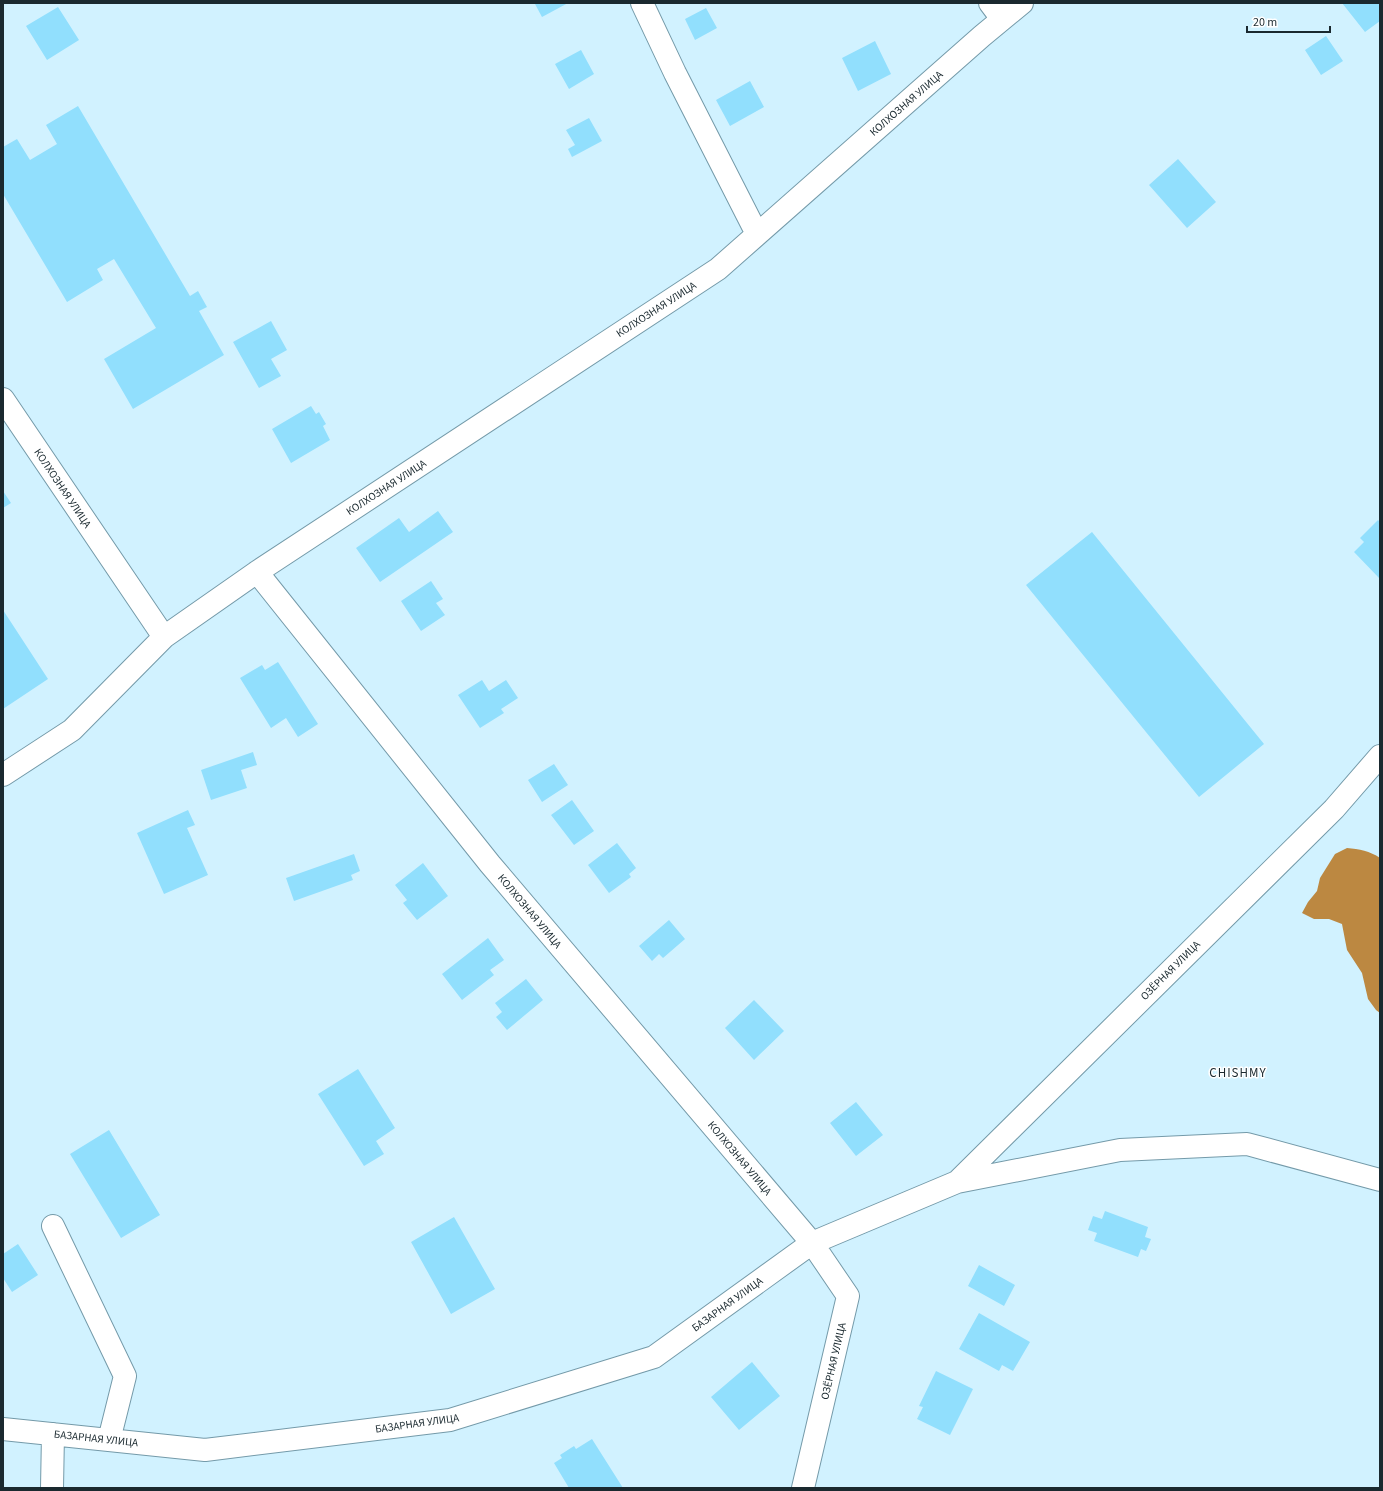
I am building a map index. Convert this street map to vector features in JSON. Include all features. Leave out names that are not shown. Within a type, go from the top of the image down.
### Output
[{"type":"street","points":[[642,3],[675,73],[757,234]]},
{"type":"street","name":"КОЛХОЗНАЯ УЛИЦА","points":[[3,775],[72,730],[164,637],[257,572],[718,269],[996,11],[1022,3]]},
{"type":"street","name":"КОЛХОЗНАЯ УЛИЦА","points":[[3,398],[164,637]]},
{"type":"street","name":"КОЛХОЗНАЯ УЛИЦА","points":[[257,572],[490,864],[812,1243]]},
{"type":"street","name":"ОЗЁРНАЯ УЛИЦА","points":[[957,1182],[1334,808],[1380,756]]},
{"type":"street","points":[[957,1182],[1120,1150],[1247,1144],[1380,1180]]},
{"type":"street","name":"БАЗАРНАЯ УЛИЦА","points":[[3,1429],[205,1450],[450,1420],[654,1357],[812,1243],[957,1182]]},
{"type":"street","points":[[53,1226],[125,1376],[109,1440]]},
{"type":"street","name":"ОЗЁРНАЯ УЛИЦА","points":[[803,1488],[848,1296],[812,1243]]},
{"type":"street","points":[[52,1488],[53,1434]]},
{"type":"shaded area","points":[[1347,848],[1364,851],[1380,858],[1380,1013],[1368,999],[1362,973],[1347,950],[1342,924],[1329,919],[1314,919],[1302,913],[1308,902],[1317,891],[1320,878],[1335,854]]},
{"type":"building","points":[[568,3],[542,17],[535,4]]},
{"type":"building","points":[[1342,3],[1380,3],[1380,21],[1365,32]]},
{"type":"building","points":[[58,7],[79,40],[47,60],[26,26]]},
{"type":"building","points":[[706,8],[717,28],[695,40],[685,19]]},
{"type":"building","points":[[1326,36],[1343,61],[1321,75],[1305,50]]},
{"type":"building","points":[[875,41],[891,74],[858,91],[842,58]]},
{"type":"building","points":[[581,50],[594,74],[569,89],[555,64]]},
{"type":"building","points":[[750,81],[764,107],[730,126],[716,100]]},
{"type":"building","points":[[78,106],[190,296],[198,291],[207,307],[199,311],[224,355],[133,409],[104,359],[156,328],[114,259],[97,269],[103,280],[67,302],[3,194],[3,147],[17,139],[30,160],[57,144],[46,125]]},
{"type":"building","points":[[589,118],[602,141],[572,157],[568,149],[575,145],[566,130]]},
{"type":"building","points":[[1178,159],[1216,202],[1187,228],[1149,185]]},
{"type":"building","points":[[271,321],[287,350],[271,359],[281,376],[259,388],[233,342]]},
{"type":"building","points":[[311,406],[316,414],[319,412],[326,424],[323,426],[330,440],[291,463],[272,429]]},
{"type":"building","points":[[3,491],[11,503],[3,508]]},
{"type":"building","points":[[438,511],[453,532],[380,582],[356,548],[399,518],[409,532]]},
{"type":"building","points":[[1378,520],[1380,522],[1380,579],[1354,552],[1364,542],[1360,538]]},
{"type":"building","points":[[1092,532],[1264,744],[1199,797],[1026,585]]},
{"type":"building","points":[[431,581],[443,599],[436,603],[445,615],[421,631],[401,601]]},
{"type":"building","points":[[3,610],[48,679],[3,709]]},
{"type":"building","points":[[278,662],[318,724],[298,737],[286,718],[271,728],[240,678],[262,665],[265,670]]},
{"type":"building","points":[[482,680],[489,691],[506,680],[518,698],[501,709],[504,713],[480,728],[458,695]]},
{"type":"building","points":[[253,752],[257,765],[241,770],[247,788],[211,800],[201,770]]},
{"type":"building","points":[[554,764],[568,785],[542,802],[528,780]]},
{"type":"building","points":[[572,800],[594,831],[574,845],[551,815]]},
{"type":"building","points":[[188,810],[195,825],[187,828],[208,875],[164,894],[137,833]]},
{"type":"building","points":[[617,843],[636,868],[629,874],[631,877],[609,893],[588,865]]},
{"type":"building","points":[[354,854],[360,871],[351,875],[353,880],[294,901],[286,878]]},
{"type":"building","points":[[423,863],[448,896],[417,920],[403,903],[407,900],[395,885]]},
{"type":"building","points":[[669,920],[685,939],[663,958],[659,954],[652,961],[639,946]]},
{"type":"building","points":[[488,938],[504,960],[490,970],[494,975],[462,1000],[442,974]]},
{"type":"building","points":[[526,979],[543,1000],[507,1030],[496,1017],[502,1012],[495,1003]]},
{"type":"building","points":[[754,1000],[784,1031],[754,1060],[725,1028]]},
{"type":"building","points":[[358,1069],[395,1128],[376,1141],[384,1154],[364,1166],[318,1094]]},
{"type":"building","points":[[856,1102],[883,1135],[856,1156],[830,1123]]},
{"type":"building","points":[[109,1130],[160,1215],[121,1238],[70,1154]]},
{"type":"building","points":[[1105,1211],[1148,1227],[1145,1237],[1151,1239],[1146,1251],[1141,1249],[1138,1257],[1094,1241],[1097,1233],[1088,1230],[1093,1216],[1102,1219]]},
{"type":"building","points":[[454,1217],[495,1289],[451,1314],[411,1242]]},
{"type":"building","points":[[18,1244],[38,1275],[12,1292],[3,1278],[3,1254]]},
{"type":"building","points":[[979,1265],[1015,1285],[1004,1306],[968,1286]]},
{"type":"building","points":[[979,1313],[1030,1342],[1013,1371],[1002,1365],[999,1371],[959,1349]]},
{"type":"building","points":[[752,1362],[780,1396],[739,1430],[711,1397]]},
{"type":"building","points":[[936,1371],[973,1389],[950,1435],[917,1419],[923,1407],[919,1406]]},
{"type":"building","points":[[592,1439],[623,1488],[569,1488],[554,1463],[562,1458],[560,1455],[574,1446],[576,1449]]},
{"type":"district","name":"CHISHMY","points":[[1238,1072]]}]
